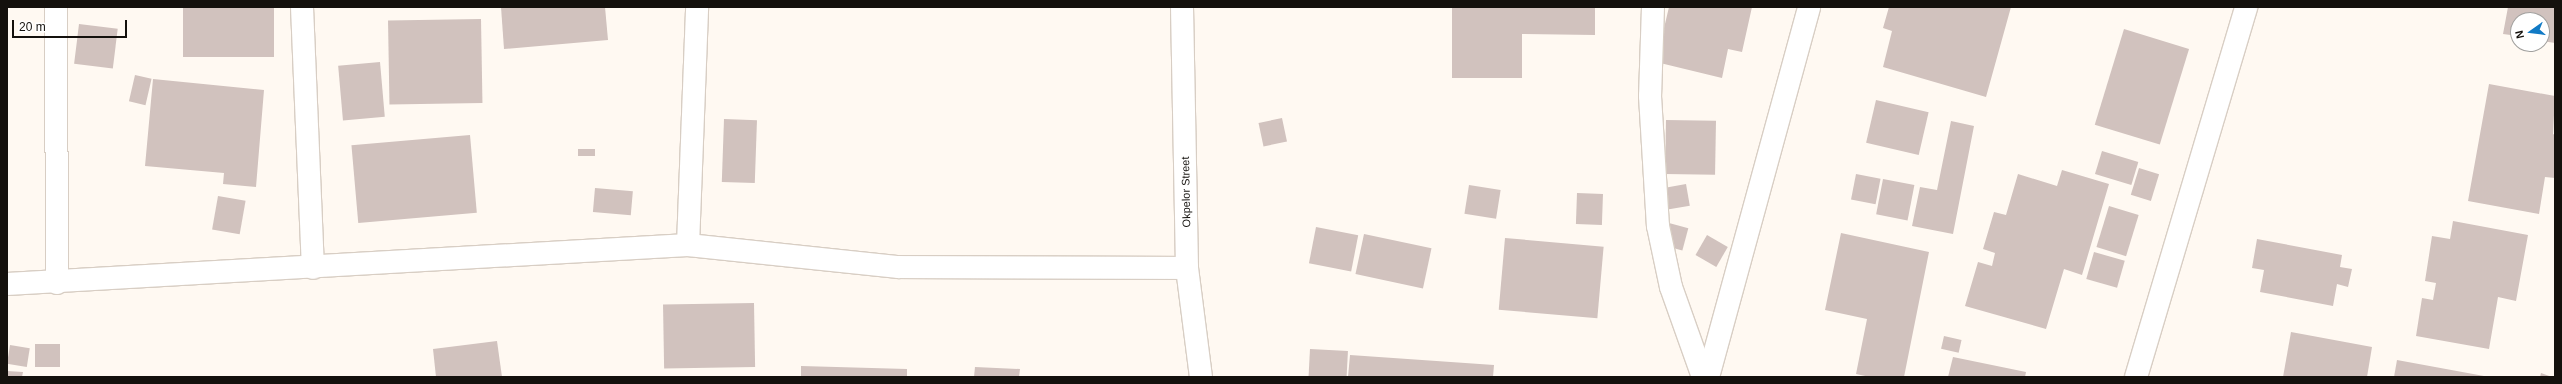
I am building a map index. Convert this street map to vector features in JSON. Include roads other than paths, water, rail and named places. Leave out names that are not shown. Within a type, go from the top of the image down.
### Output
[{"type":"street","points":[[56,7],[57,283]]},
{"type":"street","points":[[302,7],[313,268]]},
{"type":"street","points":[[688,245],[697,7]]},
{"type":"street","name":"Okpelor Street","points":[[1182,7],[1188,268],[1201,377]]},
{"type":"street","points":[[1653,7],[1650,96],[1658,226],[1671,287],[1704,377]]},
{"type":"street","points":[[1708,377],[1809,7]]},
{"type":"street","points":[[2136,377],[2246,7]]},
{"type":"street","points":[[7,284],[57,283],[688,245],[899,266],[1188,268]]}]
